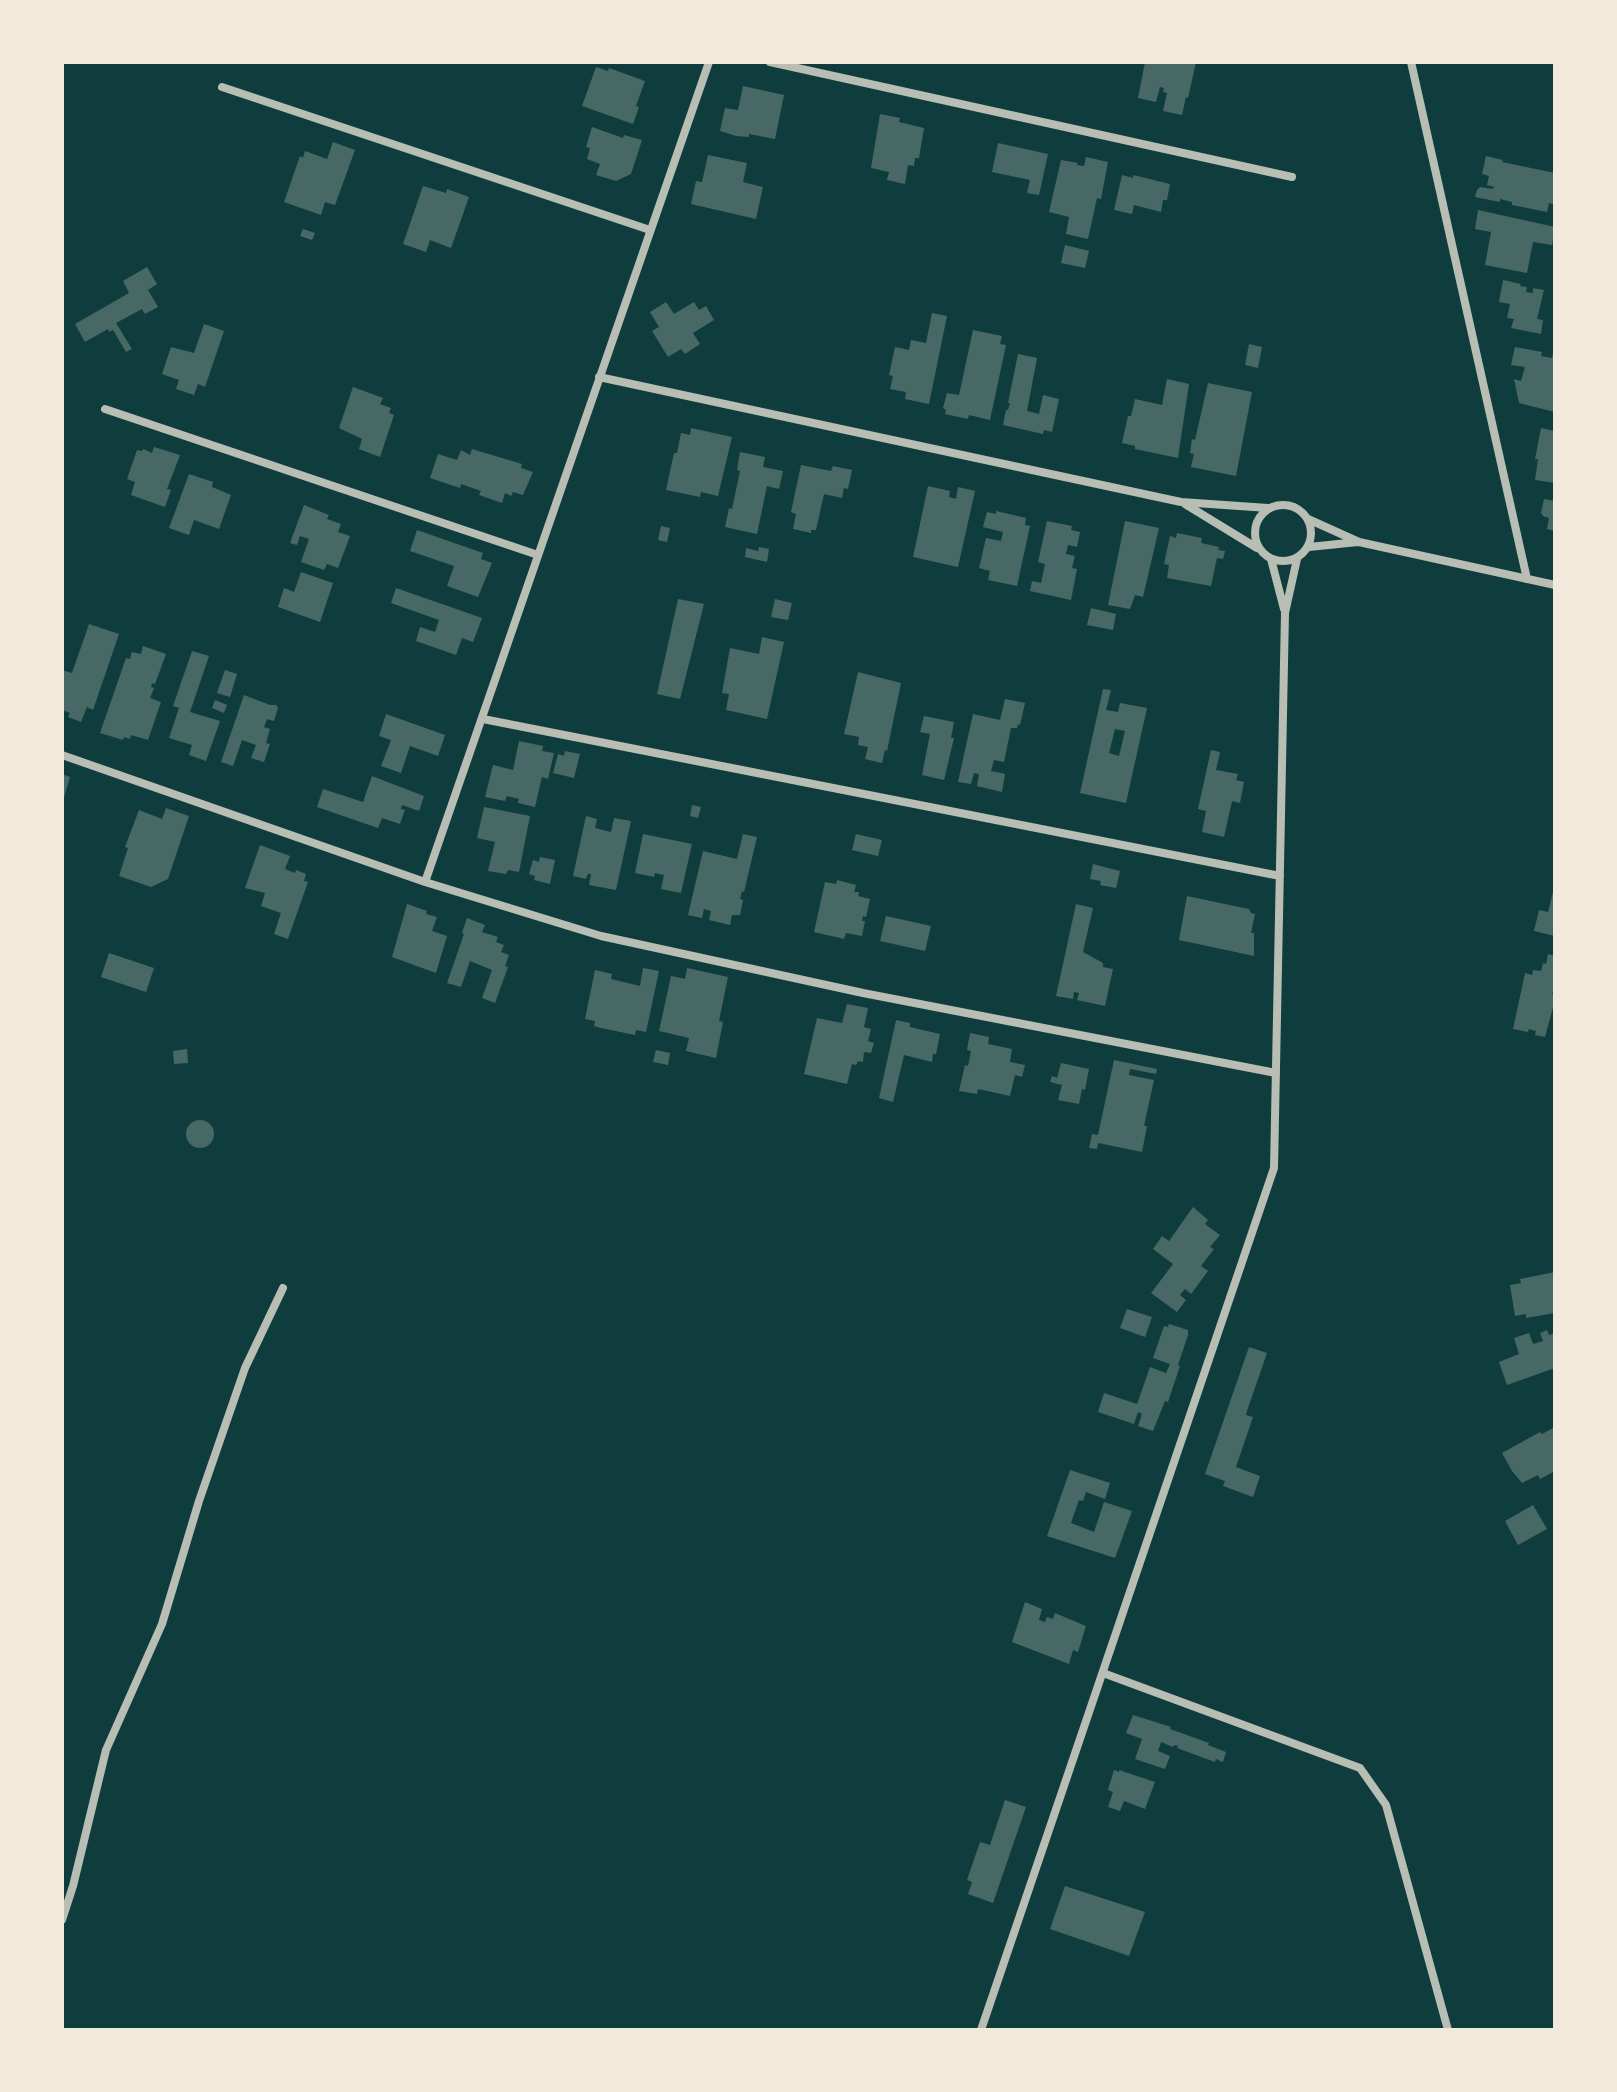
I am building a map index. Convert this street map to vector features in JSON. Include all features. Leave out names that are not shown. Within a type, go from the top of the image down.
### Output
[{"type":"street","points":[[425,882],[709,62]]},
{"type":"street","points":[[770,62],[1292,177]]},
{"type":"street","points":[[1411,62],[1527,579]]},
{"type":"street","points":[[222,87],[650,230]]},
{"type":"street","points":[[599,377],[1181,502],[1268,508],[1291,505],[1308,519],[1359,542],[1555,585]]},
{"type":"street","points":[[105,409],[538,555]]},
{"type":"street","points":[[1181,502],[1271,559],[1288,562],[1297,559],[1309,547],[1312,536],[1308,519]]},
{"type":"street","points":[[1257,548],[1255,526],[1268,508]]},
{"type":"street","points":[[1309,547],[1359,542]]},
{"type":"street","points":[[1271,559],[1285,613]]},
{"type":"street","points":[[981,2030],[1274,1168],[1285,613],[1297,559]]},
{"type":"street","points":[[483,719],[1280,876]]},
{"type":"street","points":[[62,755],[425,882],[601,936],[863,993],[1276,1073]]},
{"type":"street","points":[[62,1920],[106,1750],[162,1624],[199,1501],[245,1368],[283,1288]]},
{"type":"street","points":[[1103,1673],[1360,1768],[1386,1805],[1448,2030]]},
{"type":"building","points":[[1145,62],[1196,62],[1182,115],[1163,111],[1167,93],[1163,92],[1164,88],[1160,87],[1156,102],[1138,98]]},
{"type":"building","points":[[596,67],[608,71],[609,68],[645,81],[633,124],[582,106]]},
{"type":"building","points":[[743,86],[784,95],[775,139],[749,134],[749,137],[736,136],[720,131],[725,108],[738,110]]},
{"type":"building","points":[[880,114],[924,128],[919,158],[915,158],[914,166],[908,165],[905,184],[887,180],[889,172],[871,168]]},
{"type":"building","points":[[592,127],[623,138],[624,135],[642,140],[631,174],[616,181],[596,175],[600,164],[587,159],[590,148],[586,147]]},
{"type":"building","points":[[333,142],[355,150],[335,205],[325,202],[321,215],[284,202],[300,156],[303,158],[305,151],[327,159]]},
{"type":"building","points":[[998,143],[1048,154],[1039,195],[1027,193],[1030,180],[992,172]]},
{"type":"building","points":[[708,155],[747,163],[743,182],[763,187],[756,219],[691,204],[696,181],[702,182]]},
{"type":"building","points":[[1486,156],[1555,173],[1555,205],[1549,203],[1547,212],[1512,205],[1512,202],[1500,199],[1500,202],[1475,197],[1480,187],[1494,187],[1487,185],[1489,176],[1482,174]]},
{"type":"building","points":[[1086,157],[1108,162],[1101,199],[1097,198],[1088,239],[1066,234],[1069,217],[1049,212],[1061,160],[1084,166]]},
{"type":"building","points":[[1122,175],[1170,184],[1161,212],[1134,205],[1132,214],[1114,210]]},
{"type":"building","points":[[423,186],[446,193],[447,189],[469,197],[451,248],[430,240],[426,252],[403,244]]},
{"type":"building","points":[[1478,210],[1555,227],[1552,245],[1533,242],[1527,273],[1485,265],[1491,232],[1475,229]]},
{"type":"building","points":[[303,229],[315,233],[312,240],[300,236]]},
{"type":"building","points":[[1065,245],[1089,251],[1085,268],[1061,263]]},
{"type":"building","points":[[147,267],[157,284],[148,290],[158,307],[145,314],[142,309],[116,323],[132,349],[126,352],[113,330],[109,332],[108,329],[85,342],[75,324],[129,293],[123,281]]},
{"type":"building","points":[[1503,280],[1527,287],[1526,292],[1533,293],[1533,288],[1544,290],[1537,319],[1543,320],[1541,334],[1511,328],[1514,319],[1507,318],[1510,304],[1499,302]]},
{"type":"building","points":[[666,302],[674,314],[694,302],[699,310],[706,306],[714,320],[693,333],[700,344],[685,354],[681,349],[668,357],[652,331],[659,327],[650,312]]},
{"type":"building","points":[[932,313],[947,316],[929,404],[905,399],[906,392],[890,389],[893,376],[889,375],[895,347],[909,350],[911,340],[926,343]]},
{"type":"building","points":[[204,324],[224,331],[205,387],[198,384],[194,395],[176,389],[179,380],[162,374],[171,347],[194,353]]},
{"type":"building","points":[[973,330],[1002,336],[1000,344],[1006,345],[990,420],[945,414],[943,408],[947,393],[959,395]]},
{"type":"building","points":[[1249,344],[1262,347],[1258,368],[1245,365]]},
{"type":"building","points":[[1515,347],[1542,352],[1541,356],[1552,358],[1555,353],[1555,412],[1519,403],[1514,379],[1521,381],[1525,367],[1511,365]]},
{"type":"building","points":[[1018,354],[1037,358],[1027,411],[1039,414],[1043,395],[1059,399],[1052,432],[1044,430],[1043,434],[1003,425]]},
{"type":"building","points":[[1167,379],[1189,384],[1178,458],[1135,449],[1135,446],[1122,443],[1135,399],[1162,405]]},
{"type":"building","points":[[1208,383],[1252,392],[1236,476],[1191,467],[1194,454],[1190,453],[1192,439],[1195,440]]},
{"type":"building","points":[[353,387],[383,398],[380,404],[391,408],[389,413],[394,415],[380,457],[359,449],[362,439],[339,428]]},
{"type":"building","points":[[691,428],[732,437],[718,496],[701,492],[700,497],[666,490],[681,433],[690,435]]},
{"type":"building","points":[[1541,428],[1555,431],[1555,483],[1535,480],[1538,459],[1535,459]]},
{"type":"building","points":[[154,447],[180,455],[167,489],[171,490],[165,507],[131,495],[135,482],[127,479],[137,450],[152,453]]},
{"type":"building","points":[[472,449],[522,464],[521,468],[533,472],[523,495],[505,493],[502,503],[479,495],[481,491],[461,484],[460,488],[430,478],[438,454],[457,460],[461,450],[470,455]]},
{"type":"building","points":[[740,452],[765,457],[763,467],[783,471],[779,489],[767,486],[757,534],[725,527],[740,471],[737,470]]},
{"type":"building","points":[[801,465],[831,471],[833,466],[852,470],[848,489],[844,488],[842,498],[824,494],[816,530],[811,530],[811,533],[793,529],[796,514],[791,512]]},
{"type":"building","points":[[189,474],[213,482],[212,487],[231,495],[219,529],[194,520],[189,535],[169,528]]},
{"type":"building","points":[[928,486],[950,491],[949,497],[956,499],[958,487],[975,491],[958,567],[913,557]]},
{"type":"building","points":[[1544,499],[1555,501],[1555,531],[1547,529],[1549,518],[1541,513]]},
{"type":"building","points":[[304,505],[329,515],[327,519],[341,524],[338,532],[350,536],[338,568],[327,564],[324,570],[301,562],[309,539],[300,536],[297,545],[290,543]]},
{"type":"building","points":[[996,511],[1026,518],[1025,525],[1030,526],[1017,586],[988,580],[990,571],[979,568],[986,538],[1001,541],[1003,532],[983,527],[987,512],[996,514]]},
{"type":"building","points":[[1047,521],[1072,526],[1071,530],[1080,532],[1077,547],[1068,545],[1066,554],[1075,556],[1072,568],[1077,569],[1071,600],[1030,591],[1032,581],[1041,583],[1045,564],[1038,562]]},
{"type":"building","points":[[1125,521],[1159,528],[1143,597],[1135,595],[1130,609],[1108,605]]},
{"type":"building","points":[[661,526],[670,528],[667,542],[658,540]]},
{"type":"building","points":[[417,530],[483,553],[481,559],[492,563],[478,597],[447,586],[454,566],[410,551]]},
{"type":"building","points":[[1177,533],[1202,538],[1201,543],[1225,551],[1223,559],[1217,558],[1211,586],[1167,578],[1169,565],[1164,564],[1170,536],[1176,538]]},
{"type":"building","points":[[759,547],[769,549],[767,562],[745,557],[746,548],[758,551]]},
{"type":"building","points":[[301,572],[333,583],[320,622],[278,607],[284,588],[294,592]]},
{"type":"building","points":[[396,588],[482,618],[473,642],[462,638],[456,655],[416,641],[420,627],[435,632],[439,620],[391,603]]},
{"type":"building","points":[[678,599],[704,604],[680,699],[657,694]]},
{"type":"building","points":[[775,599],[792,603],[788,620],[771,617]]},
{"type":"building","points":[[1091,608],[1116,614],[1113,630],[1087,625]]},
{"type":"building","points":[[89,624],[119,634],[93,710],[87,707],[81,722],[68,717],[70,713],[62,710],[62,670],[72,673]]},
{"type":"building","points":[[762,637],[784,642],[767,719],[726,710],[729,694],[722,693],[730,648],[759,654]]},
{"type":"building","points":[[143,646],[166,654],[155,684],[152,683],[151,687],[154,688],[150,698],[161,702],[148,740],[131,735],[130,739],[124,737],[123,740],[100,733],[126,658],[130,659],[132,652],[141,654]]},
{"type":"building","points":[[192,651],[209,656],[190,712],[220,721],[206,761],[189,755],[192,745],[169,738],[179,708],[173,706]]},
{"type":"building","points":[[225,670],[237,674],[230,697],[217,693]]},
{"type":"building","points":[[858,672],[901,683],[882,763],[865,759],[868,747],[858,745],[859,737],[844,734]]},
{"type":"building","points":[[1103,689],[1111,690],[1106,710],[1118,712],[1120,703],[1147,708],[1126,803],[1080,793]],"holes":[[[1115,729],[1125,731],[1119,756],[1109,753]]]},
{"type":"building","points":[[244,695],[278,708],[274,721],[267,719],[264,727],[270,729],[266,743],[270,744],[264,762],[251,758],[256,745],[242,740],[233,766],[221,762]]},
{"type":"building","points":[[1005,699],[1025,703],[1020,725],[1011,728],[1004,762],[994,760],[991,771],[1005,774],[1002,792],[977,786],[979,774],[974,773],[971,784],[958,782],[973,714],[1000,720]]},
{"type":"building","points":[[215,700],[227,705],[224,713],[212,708]]},
{"type":"building","points":[[386,714],[445,735],[438,756],[410,746],[401,773],[381,766],[391,740],[379,736]]},
{"type":"building","points":[[924,716],[954,722],[951,738],[954,738],[944,780],[922,775],[930,734],[920,732]]},
{"type":"building","points":[[519,741],[543,746],[542,751],[554,753],[548,779],[542,777],[535,807],[518,803],[519,799],[507,796],[505,801],[485,797],[493,765],[513,770]]},
{"type":"building","points":[[1211,750],[1220,752],[1216,770],[1238,774],[1236,780],[1244,782],[1240,803],[1232,801],[1224,837],[1202,832],[1206,811],[1198,809]]},
{"type":"building","points":[[565,751],[580,754],[574,778],[553,773],[558,754],[564,756]]},
{"type":"building","points":[[62,774],[70,777],[63,801],[62,801]]},
{"type":"building","points":[[372,776],[424,796],[419,811],[402,805],[401,809],[405,810],[400,824],[382,818],[378,828],[317,807],[323,789],[363,802]]},
{"type":"building","points":[[692,805],[701,807],[698,818],[690,816]]},
{"type":"building","points":[[484,807],[530,816],[519,872],[508,870],[506,874],[488,871],[495,842],[477,838]]},
{"type":"building","points":[[166,808],[189,816],[168,879],[151,887],[119,876],[128,848],[125,847],[139,810],[162,819]]},
{"type":"building","points":[[586,816],[597,819],[595,828],[611,832],[614,818],[631,821],[616,890],[589,885],[591,874],[586,879],[573,876]]},
{"type":"building","points":[[643,834],[692,844],[681,893],[661,889],[664,875],[655,873],[654,877],[635,873]]},
{"type":"building","points":[[743,834],[757,837],[740,899],[743,900],[740,915],[732,915],[730,925],[709,920],[711,911],[704,909],[702,918],[688,915],[703,851],[737,859]]},
{"type":"building","points":[[856,834],[882,840],[878,856],[852,850]]},
{"type":"building","points":[[260,845],[290,856],[285,869],[306,874],[304,881],[308,882],[288,939],[274,934],[281,913],[261,906],[265,893],[245,888]]},
{"type":"building","points":[[540,857],[555,860],[550,884],[534,880],[535,876],[529,874],[533,860],[539,862]]},
{"type":"building","points":[[1093,864],[1120,871],[1116,888],[1090,879]]},
{"type":"building","points":[[837,880],[856,885],[854,892],[859,892],[858,896],[870,899],[866,917],[863,916],[862,936],[846,933],[844,939],[814,932],[825,882],[836,884]]},
{"type":"building","points":[[1554,888],[1555,936],[1534,931],[1539,910],[1548,912]]},
{"type":"building","points":[[1187,896],[1249,909],[1255,914],[1251,933],[1254,933],[1254,956],[1179,940]]},
{"type":"building","points":[[407,904],[437,917],[432,931],[447,936],[436,973],[392,957]]},
{"type":"building","points":[[1076,904],[1093,908],[1083,952],[1103,963],[1103,967],[1113,969],[1105,1006],[1077,1000],[1079,993],[1074,992],[1073,999],[1056,996]]},
{"type":"building","points":[[886,916],[931,926],[925,951],[880,941]]},
{"type":"building","points":[[467,918],[485,925],[482,932],[498,937],[496,942],[504,945],[501,952],[509,955],[495,1003],[482,998],[492,970],[470,961],[461,987],[447,983]]},
{"type":"building","points":[[109,953],[154,968],[146,992],[101,977]]},
{"type":"building","points":[[1548,954],[1555,956],[1555,987],[1552,994],[1555,994],[1555,1000],[1545,1037],[1535,1035],[1536,1031],[1529,1029],[1528,1032],[1513,1029],[1525,973],[1532,975],[1533,970],[1541,971]]},
{"type":"building","points":[[643,968],[659,971],[646,1032],[636,1030],[635,1035],[601,1028],[594,1026],[595,1021],[585,1019],[595,970],[612,974],[611,979],[640,986]]},
{"type":"building","points":[[687,968],[728,977],[719,1021],[723,1022],[716,1058],[686,1051],[689,1038],[659,1031],[671,976],[685,979]]},
{"type":"building","points":[[847,1004],[868,1008],[864,1027],[871,1029],[868,1041],[874,1043],[871,1053],[864,1052],[863,1062],[852,1064],[847,1084],[804,1074],[817,1018],[842,1023]]},
{"type":"building","points":[[896,1020],[910,1023],[910,1027],[940,1034],[932,1062],[904,1055],[893,1102],[879,1098]]},
{"type":"building","points":[[970,1033],[989,1037],[988,1044],[1012,1049],[1010,1062],[1025,1065],[1022,1077],[1015,1075],[1010,1096],[978,1089],[977,1094],[959,1091],[971,1051],[967,1050]]},
{"type":"building","points":[[187,1049],[188,1063],[174,1064],[173,1051]]},
{"type":"building","points":[[656,1050],[670,1053],[668,1065],[653,1062]]},
{"type":"building","points":[[1114,1060],[1157,1069],[1156,1074],[1130,1069],[1129,1075],[1154,1080],[1142,1152],[1098,1143],[1097,1149],[1089,1148],[1092,1134],[1098,1135]]},
{"type":"building","points":[[1061,1063],[1089,1069],[1079,1104],[1058,1100],[1062,1085],[1050,1082],[1052,1076],[1057,1078]]},
{"type":"building","points":[[200,1120],[210,1124],[214,1134],[210,1144],[200,1148],[190,1144],[186,1134],[190,1124]]},
{"type":"building","points":[[1193,1207],[1208,1220],[1205,1224],[1220,1235],[1201,1266],[1208,1271],[1191,1294],[1185,1289],[1180,1295],[1186,1300],[1177,1312],[1151,1293],[1173,1264],[1153,1249],[1162,1236],[1169,1241]]},
{"type":"building","points":[[1555,1272],[1555,1313],[1526,1318],[1526,1314],[1515,1316],[1510,1285],[1521,1283],[1520,1279]]},
{"type":"building","points":[[1127,1309],[1152,1317],[1145,1337],[1120,1328]]},
{"type":"building","points":[[1169,1324],[1188,1330],[1188,1335],[1168,1402],[1165,1401],[1153,1431],[1138,1426],[1142,1414],[1138,1412],[1134,1424],[1098,1412],[1104,1393],[1137,1404],[1150,1367],[1166,1373],[1170,1364],[1153,1358],[1164,1326],[1168,1327]]},
{"type":"building","points":[[1547,1330],[1549,1335],[1555,1333],[1555,1368],[1507,1385],[1499,1362],[1519,1354],[1514,1338],[1529,1333],[1533,1344],[1543,1341],[1540,1333]]},
{"type":"building","points":[[1249,1347],[1267,1353],[1247,1411],[1246,1415],[1253,1417],[1236,1467],[1260,1476],[1253,1497],[1223,1486],[1225,1481],[1205,1474]]},
{"type":"building","points":[[1555,1427],[1555,1471],[1522,1483],[1502,1453]]},
{"type":"building","points":[[1070,1470],[1110,1483],[1105,1499],[1086,1492],[1083,1501],[1079,1500],[1071,1523],[1094,1532],[1104,1502],[1132,1511],[1115,1558],[1047,1536]]},
{"type":"building","points":[[1533,1505],[1547,1529],[1518,1545],[1505,1521]]},
{"type":"building","points":[[1025,1602],[1042,1609],[1039,1620],[1045,1622],[1047,1617],[1053,1619],[1055,1613],[1086,1626],[1078,1652],[1073,1650],[1069,1664],[1012,1642]]},
{"type":"building","points":[[1133,1715],[1209,1743],[1226,1752],[1223,1762],[1216,1759],[1215,1762],[1161,1742],[1158,1751],[1170,1756],[1165,1769],[1135,1759],[1142,1739],[1126,1733]]},
{"type":"building","points":[[1114,1770],[1155,1782],[1145,1809],[1124,1801],[1120,1811],[1108,1807],[1113,1792],[1108,1790]]},
{"type":"building","points":[[1005,1800],[1026,1807],[993,1903],[968,1894],[972,1882],[967,1880],[980,1842],[990,1845]]},
{"type":"building","points":[[1065,1886],[1145,1912],[1129,1956],[1050,1929]]}]
